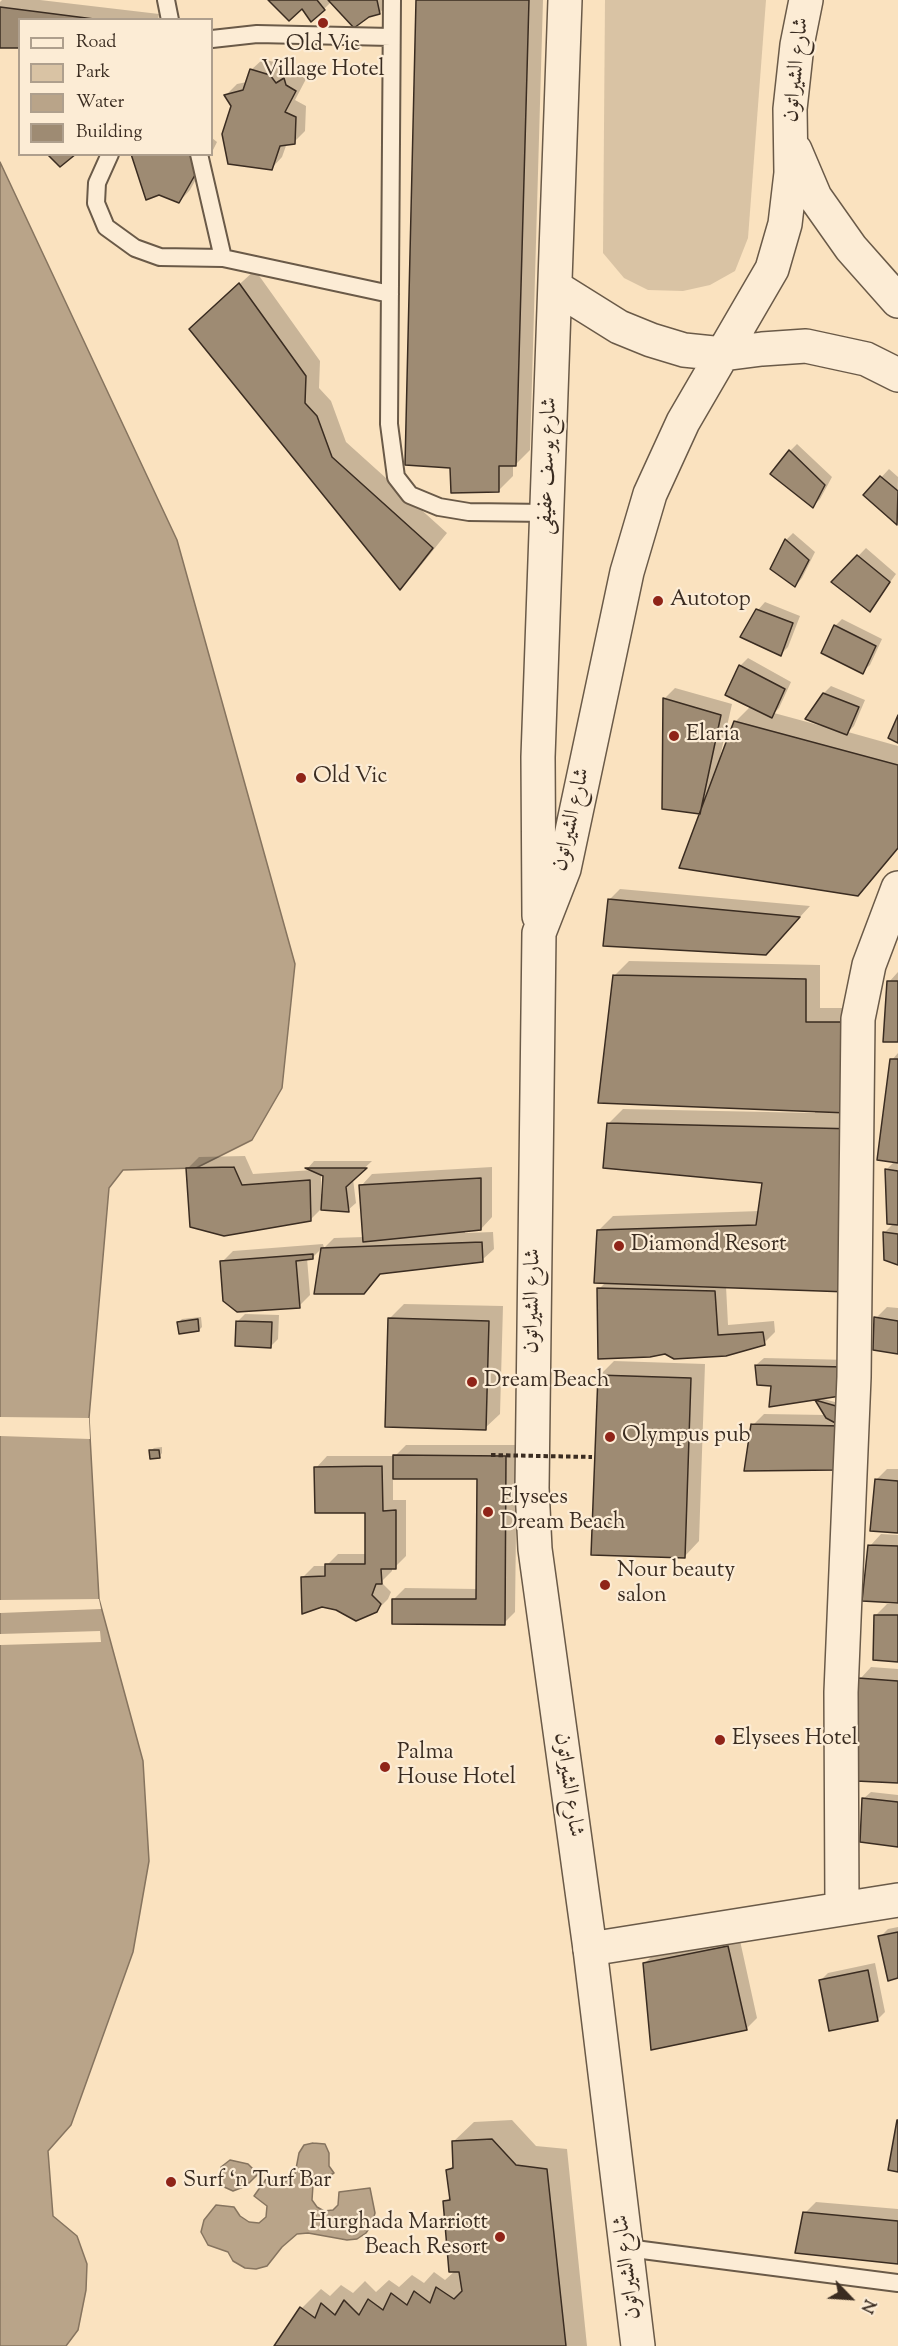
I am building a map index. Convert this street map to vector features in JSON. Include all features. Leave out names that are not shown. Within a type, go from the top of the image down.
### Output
[{"type":"street","name":"شارع يوسف عفيفى","points":[[539,933],[538,757],[565,0]]},
{"type":"street","name":"شارع الشيراتون","points":[[639,2346],[590,1949],[536,1549],[532,1488],[539,933],[564,869],[627,572],[650,494],[683,422],[772,269],[785,224],[791,173],[790,109],[797,45],[806,0]]},
{"type":"street","name":"شارع الشيراتون","points":[[791,140],[815,197],[851,248],[898,301]]},
{"type":"street","points":[[555,287],[619,327],[684,350],[723,354],[806,346],[866,358],[898,375]]},
{"type":"street","points":[[842,1908],[841,1692],[854,1388],[858,1019],[869,965],[890,925],[898,888]]},
{"type":"street","points":[[590,1949],[898,1900]]},
{"type":"lane","points":[[166,0],[170,18]]},
{"type":"lane","points":[[392,0],[389,424],[396,477],[410,495],[439,507],[469,512],[547,513]]},
{"type":"lane","points":[[213,39],[257,34],[391,37]]},
{"type":"lane","points":[[109,156],[97,183],[96,203],[106,227],[135,248],[160,257],[223,258],[390,294]]},
{"type":"lane","points":[[199,156],[223,258]]},
{"type":"lane","points":[[627,2248],[898,2283]]},
{"type":"path","points":[[491,1455],[592,1457]]},
{"type":"green space","points":[[605,0],[766,0],[748,238],[735,271],[710,285],[683,291],[648,290],[624,278],[603,253]]},
{"type":"water","points":[[0,162],[177,540],[295,964],[282,1088],[252,1140],[196,1168],[123,1170],[109,1188],[89,1418],[99,1599],[143,1761],[149,1861],[133,1952],[71,2125],[48,2151],[53,2216],[77,2236],[87,2264],[86,2290],[78,2330],[66,2346],[0,2346]]},
{"type":"water","points":[[325,2144],[329,2153],[329,2166],[334,2173],[313,2185],[312,2200],[324,2211],[333,2210],[338,2205],[339,2192],[370,2188],[375,2213],[366,2233],[357,2239],[347,2240],[308,2233],[297,2234],[282,2247],[267,2266],[256,2269],[245,2268],[233,2261],[228,2252],[208,2245],[201,2232],[204,2220],[216,2205],[234,2207],[240,2216],[249,2222],[259,2223],[266,2217],[267,2206],[254,2196],[266,2179],[280,2183],[287,2181],[295,2174],[299,2153],[304,2145]]},
{"type":"water","points":[[230,2160],[248,2164],[258,2174],[246,2186],[233,2191],[222,2186],[219,2179],[221,2167]]},
{"type":"pier","points":[[0,1417],[89,1418],[90,1439],[0,1436]]},
{"type":"pier","points":[[99,1599],[101,1609],[0,1613],[0,1600]]},
{"type":"pier","points":[[100,1631],[101,1642],[0,1645],[0,1634]]},
{"type":"building","points":[[268,0],[317,0],[325,10],[311,22],[302,9],[289,21]]},
{"type":"building","points":[[328,0],[377,0],[380,14],[369,17],[354,28]]},
{"type":"building","points":[[416,0],[529,0],[516,466],[499,466],[499,492],[451,493],[450,468],[405,465]]},
{"type":"building","points":[[0,7],[86,18],[18,18],[18,48],[0,48]]},
{"type":"building","points":[[250,69],[270,75],[276,83],[284,78],[286,85],[296,91],[285,112],[296,117],[295,144],[280,146],[272,170],[228,164],[222,134],[231,106],[224,95],[243,90]]},
{"type":"building","points":[[49,156],[74,156],[60,167]]},
{"type":"building","points":[[132,156],[206,156],[179,203],[159,195],[146,200]]},
{"type":"building","points":[[239,283],[306,376],[305,403],[317,416],[332,457],[433,548],[400,590],[189,329]]},
{"type":"building","points":[[789,450],[825,485],[813,508],[770,474]]},
{"type":"building","points":[[880,476],[898,491],[897,525],[863,495]]},
{"type":"building","points":[[785,539],[809,560],[795,587],[770,569]]},
{"type":"building","points":[[857,555],[890,582],[870,612],[831,582]]},
{"type":"building","points":[[756,609],[793,623],[781,656],[740,637]]},
{"type":"building","points":[[834,625],[876,646],[863,674],[821,653]]},
{"type":"building","points":[[739,665],[785,689],[772,718],[725,695]]},
{"type":"building","points":[[823,693],[859,707],[847,735],[805,719]]},
{"type":"building","points":[[663,698],[721,715],[700,814],[662,809]]},
{"type":"building","points":[[898,715],[898,743],[888,738]]},
{"type":"building","points":[[734,721],[898,765],[898,848],[858,896],[679,868]]},
{"type":"building","points":[[608,899],[800,917],[766,955],[603,946]]},
{"type":"building","points":[[613,975],[806,979],[806,1022],[847,1022],[848,1113],[598,1103]]},
{"type":"building","points":[[887,981],[898,981],[898,1042],[883,1042]]},
{"type":"building","points":[[890,1059],[898,1059],[898,1163],[877,1160]]},
{"type":"building","points":[[607,1123],[857,1129],[848,1292],[594,1283],[597,1230],[756,1225],[762,1183],[603,1168]]},
{"type":"building","points":[[234,1167],[242,1185],[310,1180],[311,1221],[224,1236],[190,1227],[186,1168]]},
{"type":"building","points":[[305,1168],[367,1168],[346,1187],[349,1212],[321,1210],[323,1176]]},
{"type":"building","points":[[885,1169],[898,1171],[898,1225],[887,1224]]},
{"type":"building","points":[[481,1178],[481,1230],[363,1242],[359,1185]]},
{"type":"building","points":[[883,1232],[898,1234],[898,1265],[884,1260]]},
{"type":"building","points":[[482,1242],[483,1262],[380,1274],[364,1294],[314,1294],[321,1248]]},
{"type":"building","points":[[313,1254],[313,1259],[296,1261],[300,1308],[237,1312],[223,1301],[220,1261]]},
{"type":"building","points":[[597,1288],[715,1291],[718,1335],[763,1332],[765,1345],[726,1356],[674,1359],[665,1354],[650,1357],[598,1359]]},
{"type":"building","points":[[874,1317],[898,1321],[898,1354],[873,1350]]},
{"type":"building","points":[[388,1318],[489,1321],[486,1430],[385,1427]]},
{"type":"building","points":[[198,1319],[199,1331],[179,1334],[177,1322]]},
{"type":"building","points":[[236,1321],[272,1322],[271,1348],[235,1346]]},
{"type":"building","points":[[755,1365],[844,1367],[847,1395],[769,1407],[771,1386],[757,1385]]},
{"type":"building","points":[[598,1375],[691,1378],[685,1558],[591,1555]]},
{"type":"building","points":[[815,1400],[843,1408],[841,1426],[826,1418]]},
{"type":"building","points":[[751,1424],[841,1426],[836,1470],[744,1471]]},
{"type":"building","points":[[149,1450],[159,1450],[160,1458],[150,1459]]},
{"type":"building","points":[[393,1455],[506,1456],[505,1625],[392,1624],[392,1599],[476,1599],[477,1479],[393,1479]]},
{"type":"building","points":[[382,1466],[383,1511],[396,1510],[396,1569],[381,1569],[382,1584],[376,1584],[372,1595],[381,1604],[377,1612],[356,1621],[336,1610],[322,1607],[302,1614],[301,1577],[325,1576],[325,1564],[365,1564],[365,1513],[315,1513],[314,1467]]},
{"type":"building","points":[[875,1479],[898,1481],[898,1533],[870,1531]]},
{"type":"building","points":[[868,1545],[898,1546],[898,1603],[862,1601]]},
{"type":"building","points":[[874,1615],[898,1615],[898,1662],[873,1660]]},
{"type":"building","points":[[858,1678],[898,1681],[898,1783],[856,1781]]},
{"type":"building","points":[[862,1798],[898,1802],[898,1847],[860,1842]]},
{"type":"building","points":[[898,1932],[898,1978],[888,1981],[878,1936]]},
{"type":"building","points":[[728,1946],[747,2030],[651,2050],[643,1963]]},
{"type":"building","points":[[868,1970],[878,2021],[829,2031],[819,1980]]},
{"type":"building","points":[[898,2120],[898,2172],[888,2170]]},
{"type":"building","name":"Hurghada Marriott Beach Resort","points":[[492,2139],[516,2165],[547,2169],[566,2346],[274,2346],[300,2307],[315,2318],[321,2303],[335,2315],[344,2300],[359,2315],[368,2299],[383,2310],[391,2293],[407,2305],[414,2291],[430,2303],[436,2287],[454,2299],[462,2291],[459,2272],[449,2272],[443,2201],[450,2200],[446,2170],[453,2168],[452,2141]]},
{"type":"building","points":[[803,2212],[898,2221],[898,2264],[795,2253]]},
{"type":"place","name":"Old Vic Village Hotel","points":[[323,23]]},
{"type":"place","name":"Autotop","points":[[658,601]]},
{"type":"place","name":"Elaria","points":[[674,736]]},
{"type":"place","name":"Old Vic","points":[[301,778]]},
{"type":"place","name":"Diamond Resort","points":[[619,1246]]},
{"type":"place","name":"Dream Beach","points":[[472,1382]]},
{"type":"place","name":"Olympus pub","points":[[610,1437]]},
{"type":"place","name":"Elysees Dream Beach","points":[[488,1512]]},
{"type":"place","name":"Nour beauty salon","points":[[605,1585]]},
{"type":"place","name":"Elysees Hotel","points":[[720,1740]]},
{"type":"place","name":"Palma House Hotel","points":[[385,1767]]},
{"type":"place","name":"Surf ‘n Turf Bar","points":[[171,2182]]},
{"type":"place","name":"Hurghada Marriott Beach Resort","points":[[500,2237]]}]
